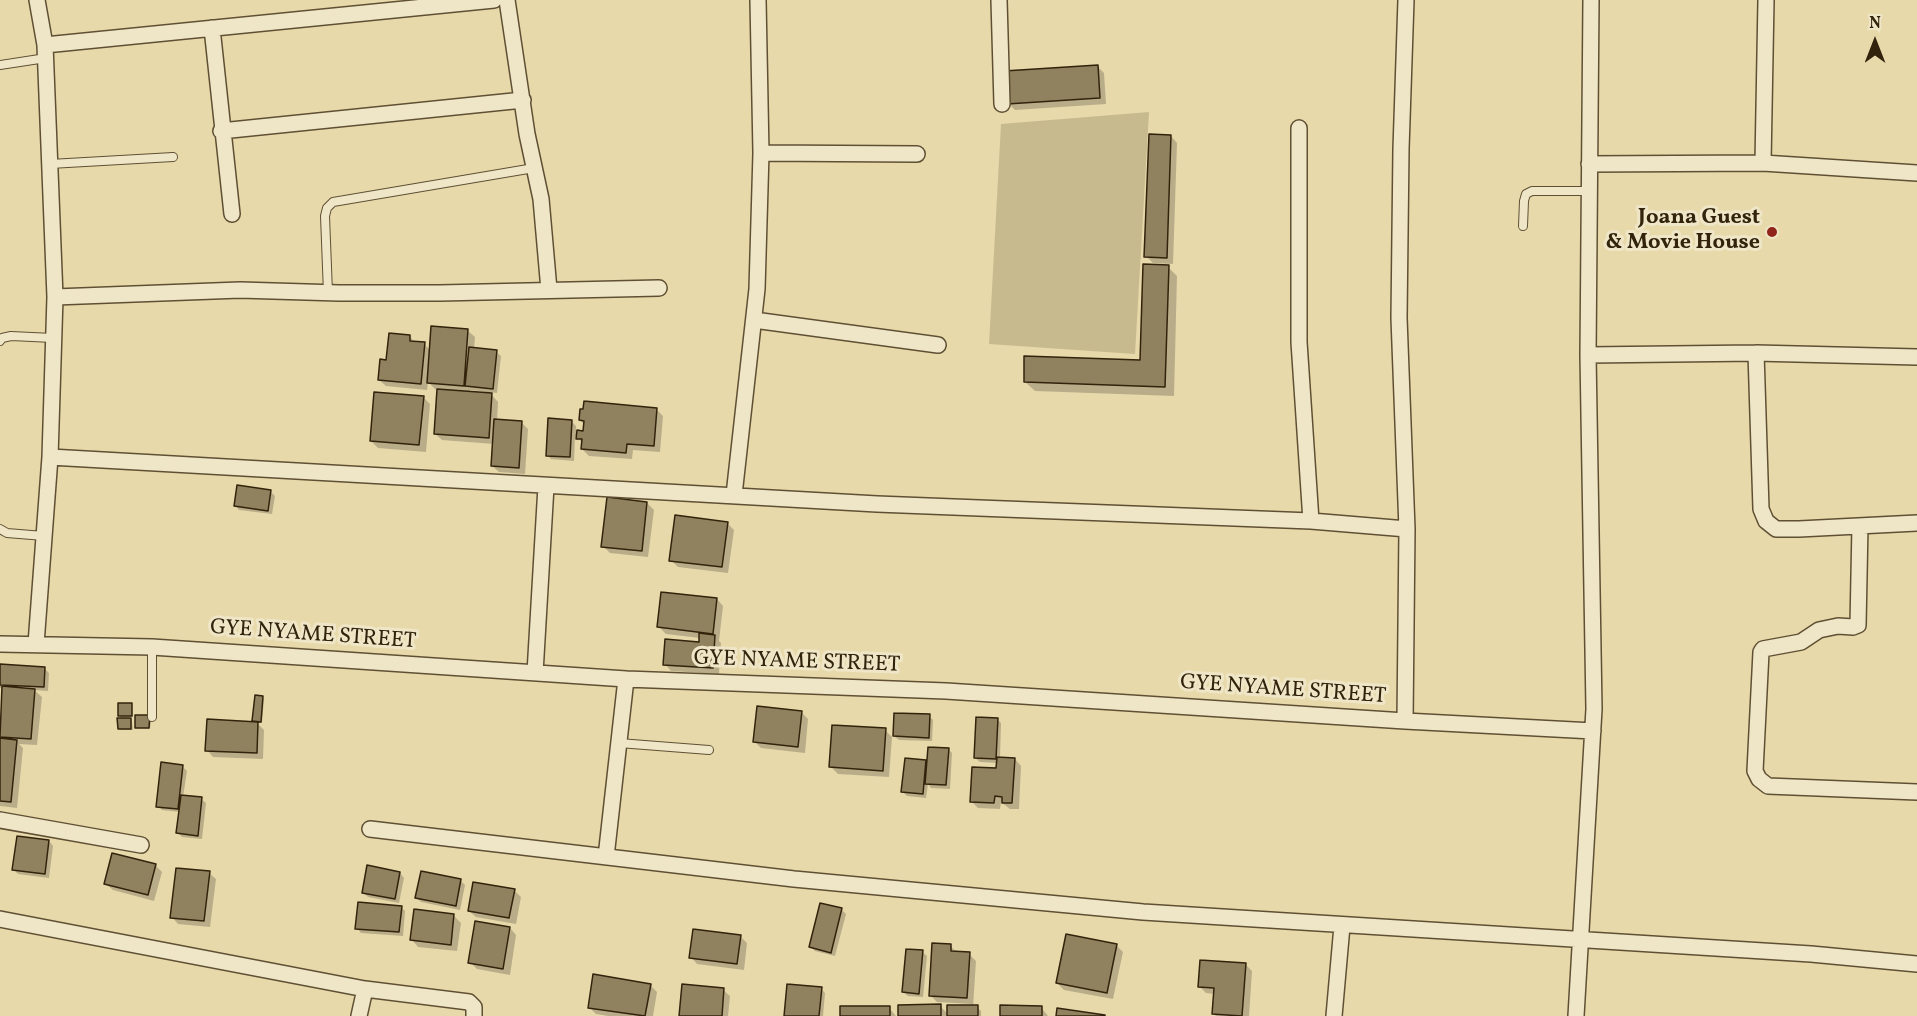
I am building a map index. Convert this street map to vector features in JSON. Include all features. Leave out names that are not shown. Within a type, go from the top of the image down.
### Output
[{"type":"street","points":[[36,644],[50,457],[55,297],[45,52],[37,0]]},
{"type":"street","points":[[45,52],[212,28],[494,0]]},
{"type":"street","points":[[507,0],[541,199],[549,290]]},
{"type":"street","points":[[734,495],[757,289],[761,153],[758,0]]},
{"type":"street","points":[[999,0],[1002,105]]},
{"type":"street","points":[[1404,721],[1407,529],[1399,318],[1406,0]]},
{"type":"street","points":[[1576,1016],[1593,731],[1588,355],[1591,0]]},
{"type":"street","points":[[1763,163],[1766,0]]},
{"type":"street","points":[[212,28],[221,131],[232,214]]},
{"type":"street","points":[[221,131],[523,100]]},
{"type":"street","points":[[1299,128],[1299,342],[1311,521]]},
{"type":"street","points":[[761,153],[917,154]]},
{"type":"street","points":[[1589,164],[1763,163],[1917,173]]},
{"type":"street","points":[[55,297],[228,290],[328,293],[518,292],[659,288]]},
{"type":"street","points":[[754,320],[938,345]]},
{"type":"street","points":[[1588,355],[1756,353],[1917,357]]},
{"type":"street","points":[[1756,353],[1761,509],[1766,521],[1776,529],[1917,524]]},
{"type":"street","points":[[50,457],[877,504],[1311,521],[1407,529]]},
{"type":"street","points":[[535,673],[546,486]]},
{"type":"street","points":[[1860,526],[1858,625],[1819,630],[1801,642],[1763,649],[1761,652],[1755,771],[1759,779],[1768,786],[1917,792]]},
{"type":"street","name":"GYE NYAME STREET","points":[[0,644],[152,646],[626,679],[946,691],[1593,731]]},
{"type":"street","points":[[606,857],[626,679]]},
{"type":"street","points":[[0,820],[141,845]]},
{"type":"street","points":[[370,829],[981,898],[1143,912],[1811,954],[1917,964]]},
{"type":"street","points":[[0,919],[365,989],[469,1002],[474,1007],[474,1016]]},
{"type":"street","points":[[1334,1016],[1342,926]]},
{"type":"street","points":[[358,1016],[365,989]]},
{"type":"lane","points":[[0,65],[45,52]]},
{"type":"lane","points":[[50,164],[172,158]]},
{"type":"lane","points":[[328,293],[325,216],[327,208],[333,202],[534,168]]},
{"type":"lane","points":[[1523,226],[1526,194],[1532,191],[1588,191]]},
{"type":"lane","points":[[0,341],[2,338],[11,336],[54,338]]},
{"type":"lane","points":[[0,529],[7,533],[44,536]]},
{"type":"lane","points":[[152,646],[152,717]]},
{"type":"lane","points":[[619,743],[709,750]]},
{"type":"shaded area","points":[[1149,112],[1135,354],[989,344],[1001,124]]},
{"type":"building","points":[[1098,65],[1100,98],[1007,104],[1004,71]]},
{"type":"building","points":[[1149,134],[1171,135],[1167,258],[1144,257]]},
{"type":"building","points":[[1143,264],[1169,265],[1165,387],[1024,382],[1024,356],[1140,360]]},
{"type":"building","points":[[431,326],[468,329],[464,386],[427,383]]},
{"type":"building","points":[[389,333],[410,335],[410,341],[425,342],[421,384],[378,380],[380,359],[386,360]]},
{"type":"building","points":[[469,347],[497,350],[493,389],[465,386]]},
{"type":"building","points":[[437,389],[492,393],[489,438],[434,434]]},
{"type":"building","points":[[374,392],[424,396],[419,445],[370,441]]},
{"type":"building","points":[[584,401],[657,408],[654,446],[627,444],[626,453],[581,449],[582,439],[576,439],[577,430],[583,431],[584,421],[579,420],[580,409],[583,409]]},
{"type":"building","points":[[548,418],[572,420],[570,457],[546,456]]},
{"type":"building","points":[[494,419],[522,421],[519,468],[491,466]]},
{"type":"building","points":[[237,485],[271,490],[268,511],[234,506]]},
{"type":"building","points":[[607,497],[647,502],[642,551],[601,547]]},
{"type":"building","points":[[675,515],[728,522],[722,567],[669,561]]},
{"type":"building","points":[[661,592],[717,598],[713,634],[657,627]]},
{"type":"building","points":[[699,633],[715,635],[713,668],[663,665],[665,639],[699,642]]},
{"type":"building","points":[[0,664],[45,667],[44,687],[0,685]]},
{"type":"building","points":[[2,686],[35,689],[31,739],[0,737]]},
{"type":"building","points":[[255,695],[263,696],[261,722],[252,721]]},
{"type":"building","points":[[118,703],[132,703],[132,716],[118,716]]},
{"type":"building","points":[[757,706],[802,711],[798,747],[753,742]]},
{"type":"building","points":[[894,713],[930,714],[929,738],[893,736]]},
{"type":"building","points":[[135,715],[150,715],[149,728],[135,728]]},
{"type":"building","points":[[976,717],[998,718],[996,759],[974,758]]},
{"type":"building","points":[[117,718],[131,718],[131,729],[118,729]]},
{"type":"building","points":[[207,719],[258,722],[257,753],[205,751]]},
{"type":"building","points":[[832,725],[886,728],[883,771],[829,767]]},
{"type":"building","points":[[0,738],[17,740],[11,802],[0,801]]},
{"type":"building","points":[[928,747],[949,748],[946,785],[925,784]]},
{"type":"building","points":[[997,757],[1015,758],[1012,803],[1002,803],[1002,797],[995,796],[994,803],[970,802],[972,767],[996,768]]},
{"type":"building","points":[[905,758],[926,760],[923,794],[901,792]]},
{"type":"building","points":[[161,762],[183,765],[178,809],[156,807]]},
{"type":"building","points":[[181,795],[202,797],[198,836],[176,833]]},
{"type":"building","points":[[17,836],[49,840],[45,874],[12,870]]},
{"type":"building","points":[[112,853],[156,864],[148,895],[104,884]]},
{"type":"building","points":[[367,865],[400,872],[395,899],[362,893]]},
{"type":"building","points":[[176,868],[210,871],[204,921],[170,918]]},
{"type":"building","points":[[421,871],[461,879],[456,906],[415,898]]},
{"type":"building","points":[[473,882],[515,889],[509,918],[468,911]]},
{"type":"building","points":[[358,902],[402,906],[399,932],[355,929]]},
{"type":"building","points":[[820,903],[842,908],[831,953],[809,947]]},
{"type":"building","points":[[414,909],[454,914],[451,945],[410,940]]},
{"type":"building","points":[[475,921],[510,927],[503,969],[468,963]]},
{"type":"building","points":[[693,929],[741,935],[737,964],[689,958]]},
{"type":"building","points":[[1066,934],[1117,944],[1107,993],[1056,983]]},
{"type":"building","points":[[932,943],[951,944],[951,951],[970,952],[967,998],[929,996]]},
{"type":"building","points":[[906,949],[923,950],[919,994],[902,992]]},
{"type":"building","points":[[1200,960],[1246,963],[1242,1016],[1212,1014],[1214,988],[1198,987]]},
{"type":"building","points":[[593,974],[651,984],[645,1016],[588,1008]]},
{"type":"building","points":[[682,984],[724,988],[722,1016],[679,1016]]},
{"type":"building","points":[[787,984],[822,987],[819,1016],[784,1016]]},
{"type":"building","points":[[941,1004],[941,1016],[898,1016],[898,1005]]},
{"type":"building","points":[[947,1005],[978,1005],[978,1016],[947,1016]]},
{"type":"building","points":[[1000,1005],[1042,1006],[1042,1016],[1000,1016]]},
{"type":"building","points":[[840,1006],[890,1006],[890,1016],[840,1016]]},
{"type":"building","points":[[1057,1008],[1105,1015],[1105,1016],[1056,1016]]},
{"type":"place","name":"Joana Guest & Movie House","points":[[1772,232]]}]
